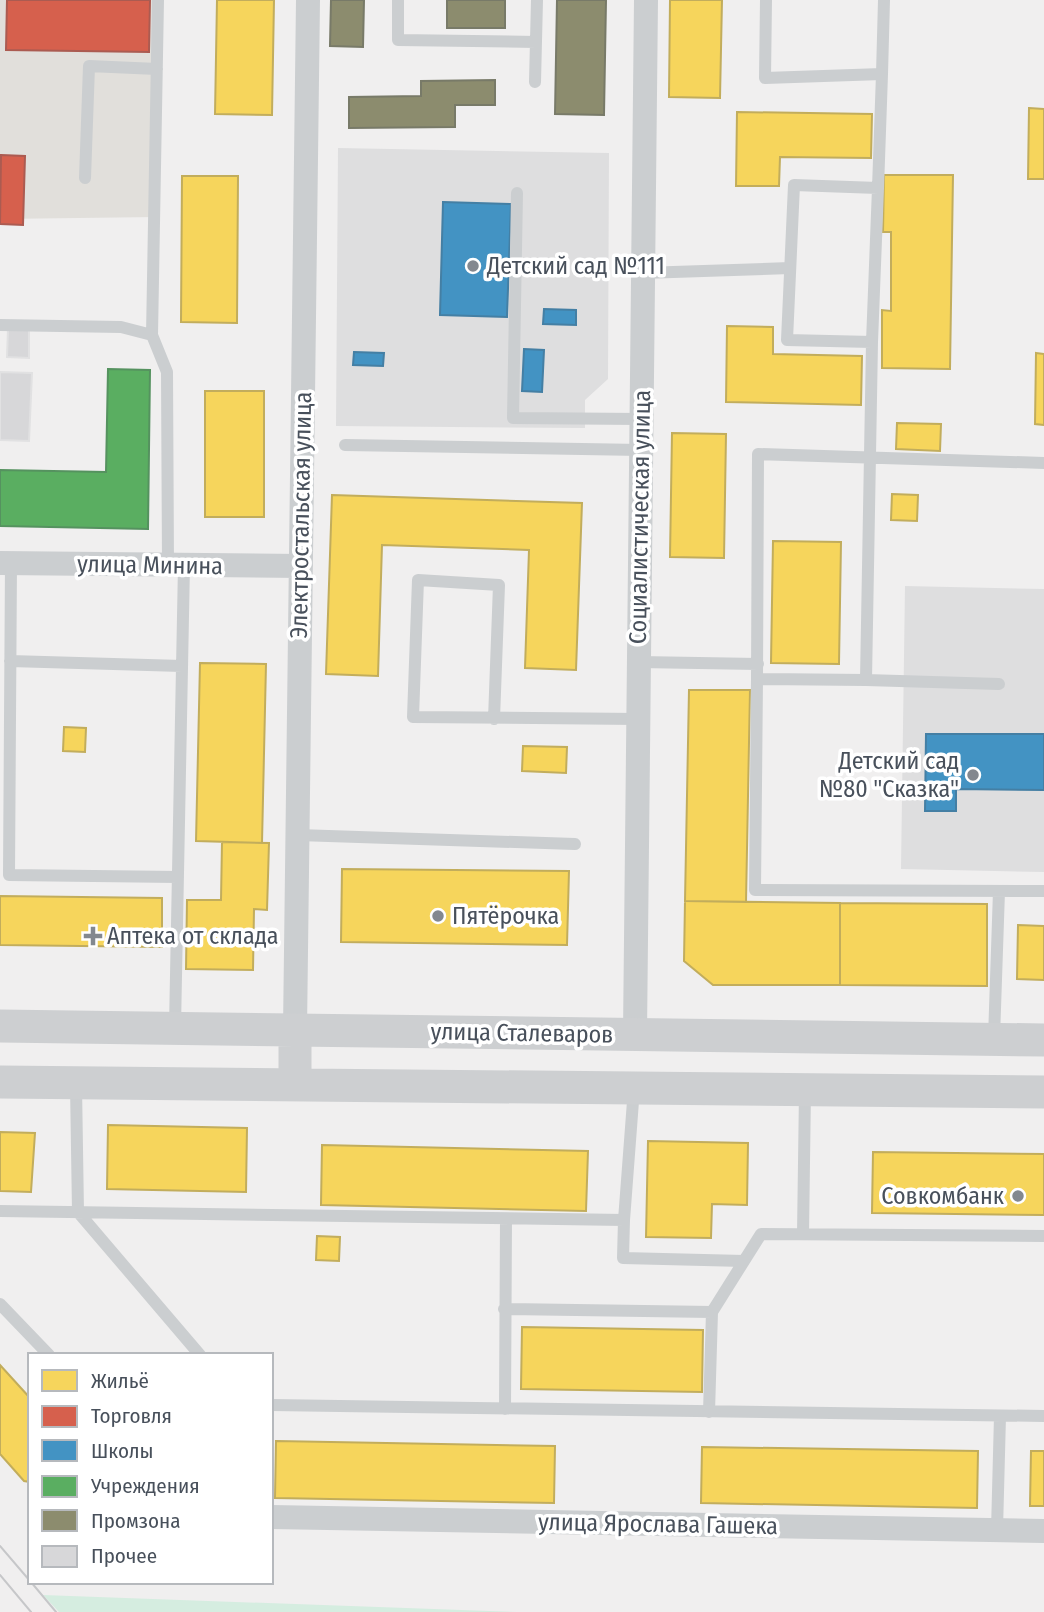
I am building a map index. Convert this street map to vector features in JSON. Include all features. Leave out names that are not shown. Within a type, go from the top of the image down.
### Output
[{"type":"main road","name":"улица Сталеваров","points":[[0,1026],[1044,1040]]},
{"type":"main road","points":[[295,1030],[295,1085]]},
{"type":"main road","points":[[0,1082],[1044,1091]]},
{"type":"street","name":"Электростальская улица","points":[[295,1030],[308,0]]},
{"type":"street","name":"Социалистическая улица","points":[[635,1034],[646,0]]},
{"type":"street","name":"улица Минина","points":[[6,563],[301,566]]},
{"type":"street","name":"улица Ярослава Гашека","points":[[273,1517],[1044,1531]]},
{"type":"lane","points":[[158,0],[152,334],[167,372],[182,666],[175,1028]]},
{"type":"lane","points":[[398,0],[398,40],[536,42]]},
{"type":"lane","points":[[535,82],[537,0]]},
{"type":"lane","points":[[766,0],[765,78],[883,74]]},
{"type":"lane","points":[[866,680],[872,342],[884,0]]},
{"type":"lane","points":[[85,178],[89,66],[157,69]]},
{"type":"lane","points":[[872,342],[786,340],[794,185],[878,188]]},
{"type":"lane","points":[[517,193],[513,418],[641,419]]},
{"type":"lane","points":[[643,273],[790,268]]},
{"type":"lane","points":[[0,325],[121,327],[152,334]]},
{"type":"lane","points":[[345,445],[641,450]]},
{"type":"lane","points":[[1044,463],[758,454],[755,890],[1044,891]]},
{"type":"lane","points":[[6,563],[10,661],[9,875],[177,877]]},
{"type":"lane","points":[[494,719],[499,584],[418,580],[413,717],[494,719],[638,719]]},
{"type":"lane","points":[[10,661],[182,666]]},
{"type":"lane","points":[[639,662],[758,664]]},
{"type":"lane","points":[[757,679],[999,684]]},
{"type":"lane","points":[[298,835],[575,844]]},
{"type":"lane","points":[[994,1039],[999,891]]},
{"type":"lane","points":[[76,1083],[78,1212],[198,1353]]},
{"type":"lane","points":[[634,1088],[623,1258],[744,1261]]},
{"type":"lane","points":[[803,1234],[805,1089]]},
{"type":"lane","points":[[0,1211],[624,1220]]},
{"type":"lane","points":[[505,1409],[506,1219]]},
{"type":"lane","points":[[709,1412],[712,1312],[761,1234],[1044,1236]]},
{"type":"lane","points":[[0,1304],[47,1353]]},
{"type":"lane","points":[[504,1309],[712,1312]]},
{"type":"lane","points":[[273,1405],[1044,1416]]},
{"type":"lane","points":[[996,1530],[1000,1416]]},
{"type":"shaded area","points":[[0,0],[162,0],[157,217],[0,219]]},
{"type":"shaded area","name":"Детский сад №111","points":[[338,148],[609,153],[608,379],[585,400],[585,428],[336,426]]},
{"type":"shaded area","name":"Детский сад №80 \"Сказка\"","points":[[905,586],[1044,589],[1044,872],[901,869]]},
{"type":"green space","points":[[43,1595],[517,1612],[59,1612]]},
{"type":"building: Жильё","points":[[217,0],[274,0],[272,115],[215,114]]},
{"type":"building: Жильё","points":[[670,0],[722,0],[720,98],[669,97]]},
{"type":"building: Жильё","points":[[1029,108],[1044,109],[1044,179],[1028,179]]},
{"type":"building: Жильё","points":[[737,112],[872,114],[871,158],[780,157],[779,186],[736,186]]},
{"type":"building: Жильё","points":[[884,175],[953,175],[950,369],[882,368],[882,310],[891,311],[891,232],[883,232]]},
{"type":"building: Жильё","points":[[182,176],[238,176],[237,323],[181,322]]},
{"type":"building: Жильё","points":[[727,326],[773,327],[773,354],[862,356],[861,405],[726,402]]},
{"type":"building: Жильё","points":[[1036,353],[1044,354],[1044,425],[1035,424]]},
{"type":"building: Жильё","points":[[205,391],[264,391],[264,517],[205,517]]},
{"type":"building: Жильё","points":[[897,423],[941,424],[940,451],[896,449]]},
{"type":"building: Жильё","points":[[672,433],[726,434],[724,558],[670,557]]},
{"type":"building: Жильё","points":[[892,494],[918,495],[917,521],[891,520]]},
{"type":"building: Жильё","points":[[332,495],[582,503],[576,670],[525,668],[529,550],[382,545],[378,676],[326,674]]},
{"type":"building: Жильё","points":[[773,541],[841,542],[839,664],[771,663]]},
{"type":"building: Жильё","points":[[200,663],[266,664],[262,843],[196,841]]},
{"type":"building: Жильё","points":[[689,690],[750,690],[746,902],[685,901]]},
{"type":"building: Жильё","points":[[64,727],[86,728],[85,752],[63,751]]},
{"type":"building: Жильё","points":[[523,746],[567,747],[566,773],[522,771]]},
{"type":"building: Жильё","points":[[222,842],[269,843],[267,910],[254,909],[253,970],[186,969],[187,900],[221,900]]},
{"type":"building: Жильё","points":[[342,869],[569,871],[567,945],[341,942]]},
{"type":"building: Жильё","points":[[0,896],[162,898],[162,947],[0,945]]},
{"type":"building: Жильё","points":[[685,901],[840,903],[840,985],[713,985],[684,961]]},
{"type":"building: Жильё","points":[[840,903],[987,904],[987,986],[840,985]]},
{"type":"building: Жильё","points":[[1018,925],[1044,926],[1044,980],[1017,979]]},
{"type":"building: Жильё","points":[[108,1125],[247,1128],[246,1192],[107,1189]]},
{"type":"building: Жильё","points":[[0,1132],[35,1133],[31,1192],[0,1191]]},
{"type":"building: Жильё","points":[[648,1141],[748,1143],[747,1205],[712,1204],[711,1238],[646,1237]]},
{"type":"building: Жильё","points":[[322,1145],[588,1151],[586,1211],[321,1205]]},
{"type":"building: Жильё","points":[[873,1152],[1044,1154],[1044,1215],[872,1213]]},
{"type":"building: Жильё","points":[[317,1236],[340,1237],[339,1261],[316,1260]]},
{"type":"building: Жильё","points":[[522,1327],[703,1330],[702,1392],[521,1389]]},
{"type":"building: Жильё","points":[[0,1365],[28,1396],[28,1482],[24,1481],[0,1454]]},
{"type":"building: Жильё","points":[[276,1441],[555,1446],[554,1503],[275,1498]]},
{"type":"building: Жильё","points":[[702,1447],[978,1451],[977,1508],[701,1503]]},
{"type":"building: Жильё","points":[[1031,1451],[1044,1451],[1044,1506],[1030,1506]]},
{"type":"building: Торговля","points":[[7,0],[150,0],[149,52],[6,50]]},
{"type":"building: Торговля","points":[[1,155],[25,156],[23,225],[0,224]]},
{"type":"building: Школы","points":[[443,202],[511,204],[507,317],[440,315]]},
{"type":"building: Школы","points":[[544,309],[576,310],[576,325],[543,324]]},
{"type":"building: Школы","points":[[524,349],[544,350],[542,392],[522,391]]},
{"type":"building: Школы","points":[[354,352],[384,353],[383,366],[353,365]]},
{"type":"building: Школы","points":[[926,734],[1044,734],[1044,790],[956,789],[956,811],[925,811]]},
{"type":"building: Учреждения","points":[[108,369],[150,370],[148,529],[0,526],[0,470],[106,472]]},
{"type":"building: Промзона","points":[[331,0],[364,0],[363,47],[330,46]]},
{"type":"building: Промзона","points":[[447,0],[505,0],[505,28],[447,28]]},
{"type":"building: Промзона","points":[[557,0],[606,0],[604,115],[555,114]]},
{"type":"building: Промзона","points":[[495,80],[495,105],[455,105],[455,127],[349,128],[349,97],[421,96],[421,81]]},
{"type":"building: Прочее","points":[[8,329],[29,329],[29,358],[7,357]]},
{"type":"building: Прочее","points":[[0,372],[32,373],[29,441],[0,440]]},
{"type":"tram line","points":[[0,1546],[28,1579]]},
{"type":"tram line","points":[[0,1575],[31,1612]]},
{"type":"tram line","points":[[33,1584],[56,1612]]},
{"type":"place","name":"Детский сад №111","points":[[473,266]]},
{"type":"place","name":"Детский сад №80 \"Сказка\"","points":[[973,775]]},
{"type":"place","name":"Пятёрочка","points":[[438,916]]},
{"type":"place","name":"Аптека от склада","points":[[93,936]]},
{"type":"place","name":"Совкомбанк","points":[[1018,1196]]}]
